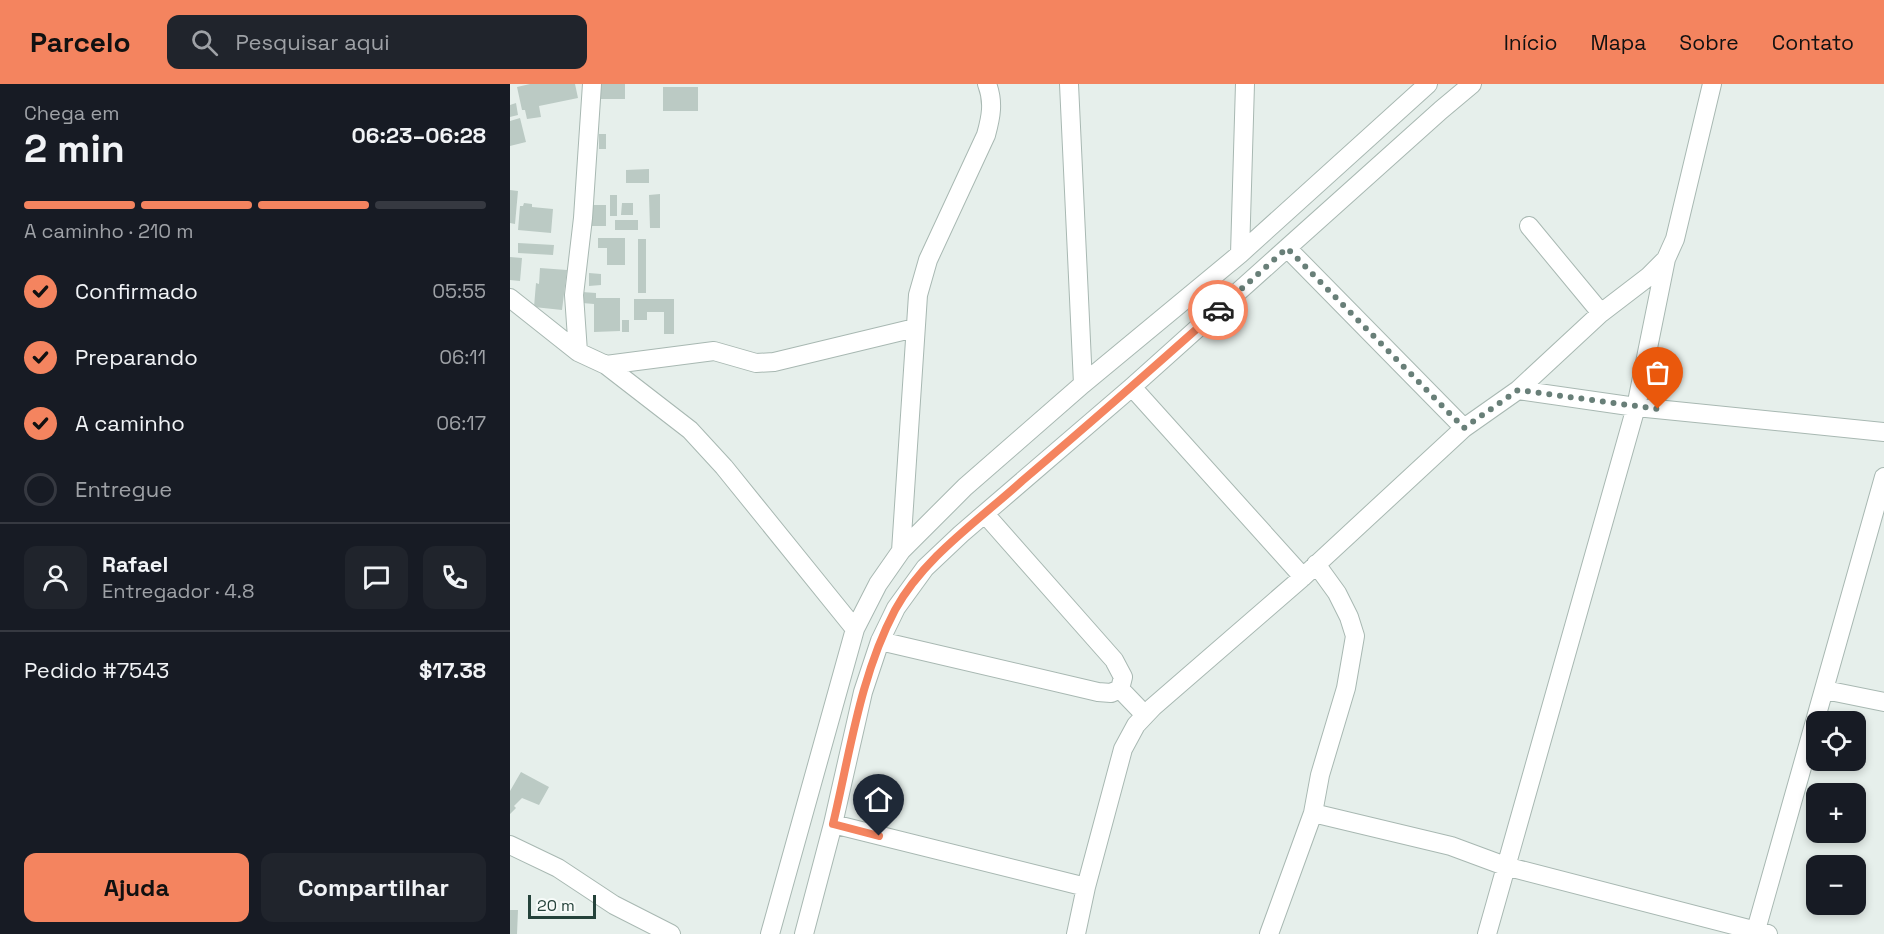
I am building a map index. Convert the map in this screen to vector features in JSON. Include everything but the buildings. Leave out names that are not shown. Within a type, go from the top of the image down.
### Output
[{"type":"street","points":[[578,352],[574,295],[583,218],[591,84]]},
{"type":"street","points":[[901,551],[918,295],[927,260],[986,135],[992,113],[987,84]]},
{"type":"street","points":[[1069,84],[1083,384]]},
{"type":"street","points":[[1240,254],[1245,84]]},
{"type":"street","points":[[770,934],[855,629],[878,584],[901,551],[965,487],[1083,384],[1240,254],[1428,84]]},
{"type":"street","points":[[804,934],[833,824],[863,692],[880,641],[896,608],[925,568],[1472,84]]},
{"type":"street","points":[[1487,934],[1636,407],[1666,259],[1675,239],[1712,84]]},
{"type":"street","points":[[1529,226],[1601,313]]},
{"type":"street","points":[[1287,248],[1464,428]]},
{"type":"street","points":[[1076,934],[1086,887],[1123,749],[1136,725],[1310,571],[1464,428],[1518,390],[1601,313],[1666,259]]},
{"type":"street","points":[[510,298],[578,352],[606,365],[690,430],[724,467],[855,629]]},
{"type":"street","points":[[606,365],[714,351],[756,363],[774,362],[915,328]]},
{"type":"street","points":[[1132,387],[1310,571],[1337,593],[1349,617],[1355,636],[1346,688],[1320,775],[1313,813],[1269,934]]},
{"type":"street","points":[[1518,390],[1636,407],[1884,432]]},
{"type":"street","points":[[1313,813],[1451,846],[1505,866],[1762,932],[1825,690],[1884,477]]},
{"type":"street","points":[[985,514],[1113,660],[1123,677],[1120,689]]},
{"type":"street","points":[[880,641],[1098,692],[1110,693],[1120,689]]},
{"type":"street","points":[[1120,689],[1145,716]]},
{"type":"street","points":[[1825,690],[1884,702]]},
{"type":"street","points":[[833,824],[1086,887]]},
{"type":"street","points":[[510,845],[558,868],[614,905],[671,934]]},
{"type":"way so far","points":[[1218,310],[1287,248],[1464,428],[1518,390],[1658,409]]},
{"type":"route","points":[[879,836],[833,824],[863,692],[880,641],[896,608],[925,568],[961,534],[1218,310]]}]
